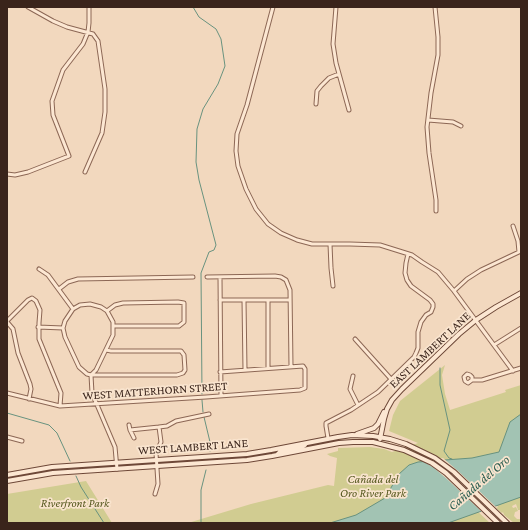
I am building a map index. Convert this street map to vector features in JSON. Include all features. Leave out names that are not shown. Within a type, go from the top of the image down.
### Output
[{"type":"main road","name":"EAST LAMBERT LANE","points":[[382,444],[380,437],[384,419],[395,396],[459,334],[476,320],[500,304],[521,293]]},
{"type":"main road","points":[[345,436],[367,432],[374,428],[390,404]]},
{"type":"main road","name":"WEST LAMBERT LANE","points":[[7,475],[44,468],[254,453],[345,436],[380,437],[420,449],[442,462],[507,523]]},
{"type":"main road","name":"WEST LAMBERT LANE","points":[[7,481],[44,474],[247,460],[277,456],[346,442],[382,444],[412,452],[446,473],[498,523]]},
{"type":"main road","points":[[277,456],[281,451],[304,446],[307,443]]},
{"type":"street","points":[[28,7],[52,21],[67,27],[88,32],[96,37],[100,45],[106,102],[104,123],[102,133],[85,172]]},
{"type":"street","points":[[7,174],[15,175],[28,172],[69,156],[53,115],[52,101],[63,70],[79,51],[88,32],[89,7]]},
{"type":"street","points":[[273,7],[259,65],[237,134],[236,151],[238,166],[246,189],[256,209],[268,224],[281,233],[297,240],[312,244],[380,245],[408,254],[438,272],[476,320],[513,371]]},
{"type":"street","points":[[336,7],[333,44],[339,74],[349,110]]},
{"type":"street","points":[[435,7],[438,55],[428,120],[429,153],[436,200],[436,211]]},
{"type":"street","points":[[316,104],[317,91],[329,78],[339,74]]},
{"type":"street","points":[[428,120],[453,122],[461,126]]},
{"type":"street","points":[[454,291],[467,279],[481,270],[519,252],[518,241],[513,226]]},
{"type":"street","points":[[330,244],[333,286]]},
{"type":"street","points":[[328,438],[326,422],[358,405],[378,392],[414,357],[418,348],[418,332],[421,322],[426,315],[431,312],[433,304],[411,286],[407,280],[406,268],[408,254]]},
{"type":"street","points":[[39,269],[48,275],[73,309]]},
{"type":"street","points":[[207,277],[275,276],[284,279],[288,283],[290,290],[291,366],[220,372]]},
{"type":"street","points":[[59,289],[68,282],[78,279],[193,277]]},
{"type":"street","points":[[220,277],[221,395]]},
{"type":"street","points":[[29,399],[31,389],[30,384],[18,353],[13,329],[7,322],[26,301],[32,298],[36,301],[40,310],[38,327],[41,344],[60,393],[60,406]]},
{"type":"street","points":[[220,300],[290,300]]},
{"type":"street","points":[[244,300],[245,370]]},
{"type":"street","points":[[268,300],[268,368]]},
{"type":"street","points":[[107,311],[115,305],[123,303],[184,303],[184,322],[179,326],[114,326]]},
{"type":"street","points":[[106,350],[179,351],[183,352],[184,355],[185,370],[180,374],[91,375],[84,372],[77,365],[65,337],[64,328],[67,316],[73,309],[80,305],[90,304],[101,307],[107,311],[114,326],[112,339],[106,350],[96,370],[91,375],[92,390],[113,442],[117,469]]},
{"type":"street","points":[[38,327],[64,328]]},
{"type":"street","points":[[494,345],[521,328]]},
{"type":"street","points":[[355,339],[391,379]]},
{"type":"street","name":"WEST MATTERHORN STREET","points":[[7,393],[60,406],[300,390],[305,388],[305,368],[300,366],[291,366]]},
{"type":"street","points":[[472,380],[482,380],[521,368]]},
{"type":"street","points":[[353,376],[350,389],[358,405]]},
{"type":"street","points":[[130,430],[167,426],[176,421],[209,414]]},
{"type":"street","points":[[129,425],[134,438]]},
{"type":"street","points":[[155,494],[158,484],[156,451],[161,442],[159,427]]},
{"type":"street","points":[[7,437],[22,441]]},
{"type":"green space","name":"Cañada del Oro River Park","points":[[445,365],[442,375],[445,394],[450,410],[506,392],[505,390],[521,385],[521,510],[518,510],[516,504],[512,506],[513,508],[516,507],[518,511],[515,512],[514,516],[517,519],[521,519],[521,523],[514,523],[504,515],[503,512],[502,513],[496,508],[498,507],[494,502],[460,495],[490,523],[188,523],[251,504],[328,485],[334,486],[337,458],[327,454],[338,451],[338,448],[370,447],[392,452],[418,443],[389,431],[393,415],[400,401]]},
{"type":"green space","name":"Riverfront Park","points":[[86,481],[112,523],[7,523],[7,494]]},
{"type":"water","name":"Cañada del Oro","points":[[521,414],[521,497],[448,523],[330,523],[356,515],[385,498],[399,474],[409,465],[418,462],[472,458],[499,452],[510,422]]},
{"type":"pier","points":[[443,458],[496,507],[482,512],[447,479],[434,468],[421,460]]},
{"type":"waterway","points":[[193,7],[199,17],[216,29],[221,39],[225,66],[218,84],[203,109],[197,129],[196,162],[199,180],[216,245],[214,250],[209,252],[201,273],[202,394]]},
{"type":"waterway","points":[[440,368],[440,385],[450,430],[444,451],[449,458],[452,459]]},
{"type":"waterway","points":[[202,400],[203,412]]},
{"type":"waterway","points":[[7,413],[49,425],[57,433],[70,461]]},
{"type":"waterway","points":[[204,417],[210,442],[210,451]]},
{"type":"waterway","points":[[201,523],[201,490],[206,470]]},
{"type":"waterway","points":[[76,476],[81,487],[104,523]]}]
